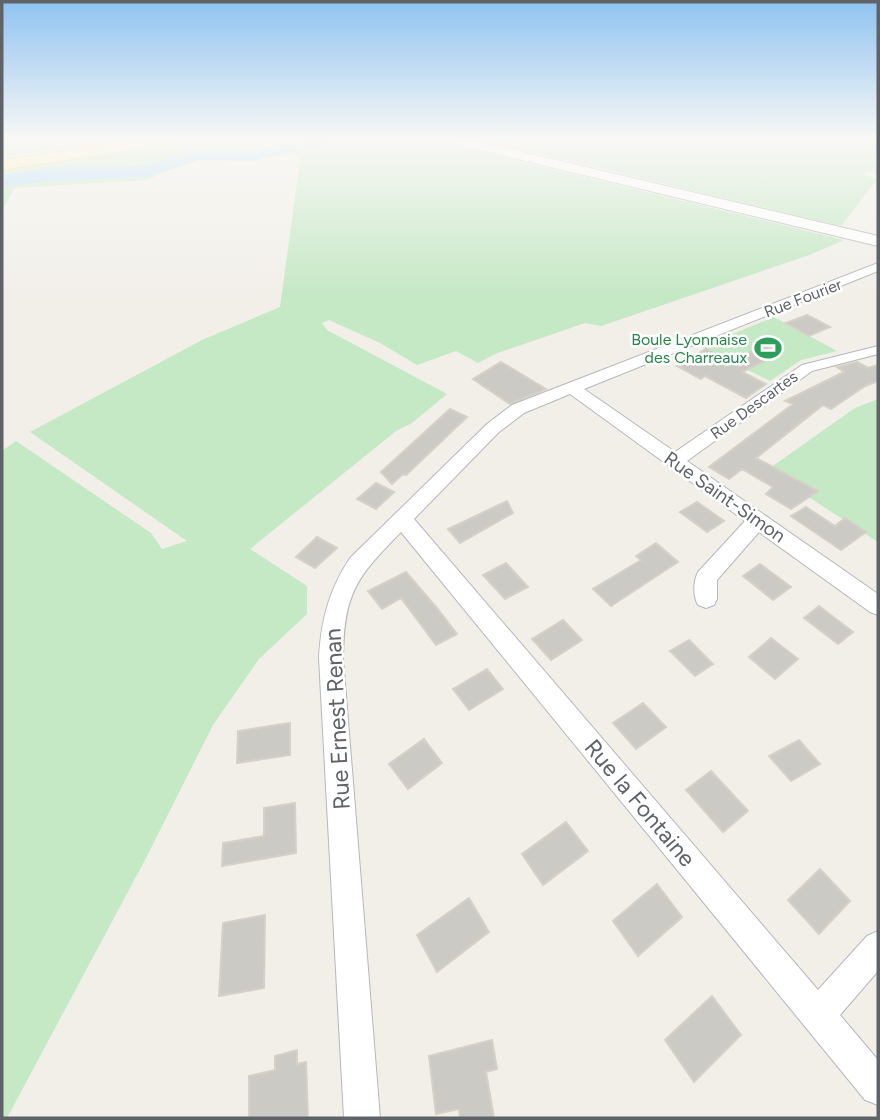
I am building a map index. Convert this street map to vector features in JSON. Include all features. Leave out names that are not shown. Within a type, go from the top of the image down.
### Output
[{"type":"main road","points":[[670,191],[878,241]]},
{"type":"street","name":"Rue Fourier","points":[[572,388],[878,267]]},
{"type":"street","points":[[863,274],[878,283]]},
{"type":"street","name":"Rue Descartes","points":[[675,461],[807,368],[878,350]]},
{"type":"street","name":"Rue Saint-Simon","points":[[572,388],[878,606]]},
{"type":"street","name":"Rue Ernest Renan","points":[[362,1118],[331,658],[331,622],[336,601],[351,574],[402,519],[508,416],[572,388]]},
{"type":"street","name":"Rue la Fontaine","points":[[402,519],[878,1087]]},
{"type":"street","points":[[705,599],[706,578],[758,520]]},
{"type":"street","points":[[818,1015],[878,947]]},
{"type":"green space","points":[[2,191],[13,191],[2,211]]},
{"type":"green space","points":[[296,191],[643,191],[844,240],[812,254],[601,326],[585,323],[495,354],[478,363],[456,351],[417,365],[380,343],[329,320],[322,323],[327,330],[447,394],[412,423],[396,431],[250,549],[307,586],[307,614],[259,659],[213,725],[146,858],[7,1118],[2,1118],[2,451],[16,441],[151,533],[162,549],[187,541],[30,432],[202,340],[280,307]]},
{"type":"green space","points":[[696,191],[868,191],[841,226]]},
{"type":"green space","name":"Boule Lyonnaise des Charreaux","points":[[774,317],[837,351],[801,360],[770,381],[701,347]]},
{"type":"green space","points":[[878,399],[878,542],[767,470],[855,408]]},
{"type":"building","points":[[807,315],[830,327],[809,336],[786,323]]},
{"type":"building","points":[[767,345],[773,357],[742,372],[766,384],[746,398],[705,376],[701,379],[677,366],[706,349],[729,361]]},
{"type":"building","points":[[501,362],[546,389],[510,404],[473,379]]},
{"type":"building","points":[[857,362],[868,368],[878,365],[878,381],[865,386],[831,409],[823,405],[756,458],[818,491],[791,509],[766,494],[773,487],[742,469],[729,479],[709,467],[793,404],[785,401],[844,372],[837,367]]},
{"type":"building","points":[[450,409],[467,417],[406,475],[403,474],[392,484],[381,472]]},
{"type":"building","points":[[376,483],[394,492],[376,509],[357,499]]},
{"type":"building","points":[[507,501],[513,513],[460,543],[448,529]]},
{"type":"building","points":[[697,502],[724,521],[707,532],[680,512]]},
{"type":"building","points":[[806,507],[835,526],[845,518],[866,532],[841,550],[791,516]]},
{"type":"building","points":[[317,537],[337,548],[315,568],[296,557]]},
{"type":"building","points":[[656,543],[678,562],[611,606],[593,589],[641,560],[636,556]]},
{"type":"building","points":[[506,563],[528,587],[505,599],[483,575]]},
{"type":"building","points":[[760,564],[791,587],[773,600],[743,576]]},
{"type":"building","points":[[406,572],[457,634],[436,645],[401,598],[382,609],[368,591]]},
{"type":"building","points":[[819,606],[853,632],[838,644],[804,618]]},
{"type":"building","points":[[563,620],[582,640],[551,660],[532,639]]},
{"type":"building","points":[[771,638],[798,659],[775,679],[749,657]]},
{"type":"building","points":[[689,640],[713,664],[695,676],[670,651]]},
{"type":"building","points":[[487,669],[503,689],[469,710],[453,689]]},
{"type":"building","points":[[643,703],[666,727],[636,749],[613,723]]},
{"type":"building","points":[[290,723],[290,755],[237,763],[238,731]]},
{"type":"building","points":[[424,739],[442,763],[408,789],[389,764]]},
{"type":"building","points":[[799,740],[820,764],[791,781],[769,756]]},
{"type":"building","points":[[711,771],[748,811],[723,832],[686,790]]},
{"type":"building","points":[[295,803],[296,853],[222,866],[223,843],[264,836],[264,808]]},
{"type":"building","points":[[566,822],[588,851],[543,885],[522,854]]},
{"type":"building","points":[[820,869],[850,901],[819,934],[788,900]]},
{"type":"building","points":[[657,884],[682,917],[638,956],[613,921]]},
{"type":"building","points":[[469,898],[489,932],[437,972],[417,935]]},
{"type":"building","points":[[265,915],[264,988],[219,996],[223,923]]},
{"type":"building","points":[[712,996],[741,1035],[694,1082],[665,1040]]},
{"type":"building","points":[[492,1040],[497,1069],[486,1072],[494,1118],[460,1118],[459,1109],[436,1114],[429,1056]]},
{"type":"building","points":[[297,1050],[297,1064],[306,1062],[308,1118],[249,1118],[249,1076],[275,1070],[275,1056]]},
{"type":"place","name":"Boule Lyonnaise des Charreaux","points":[[768,348]]}]
